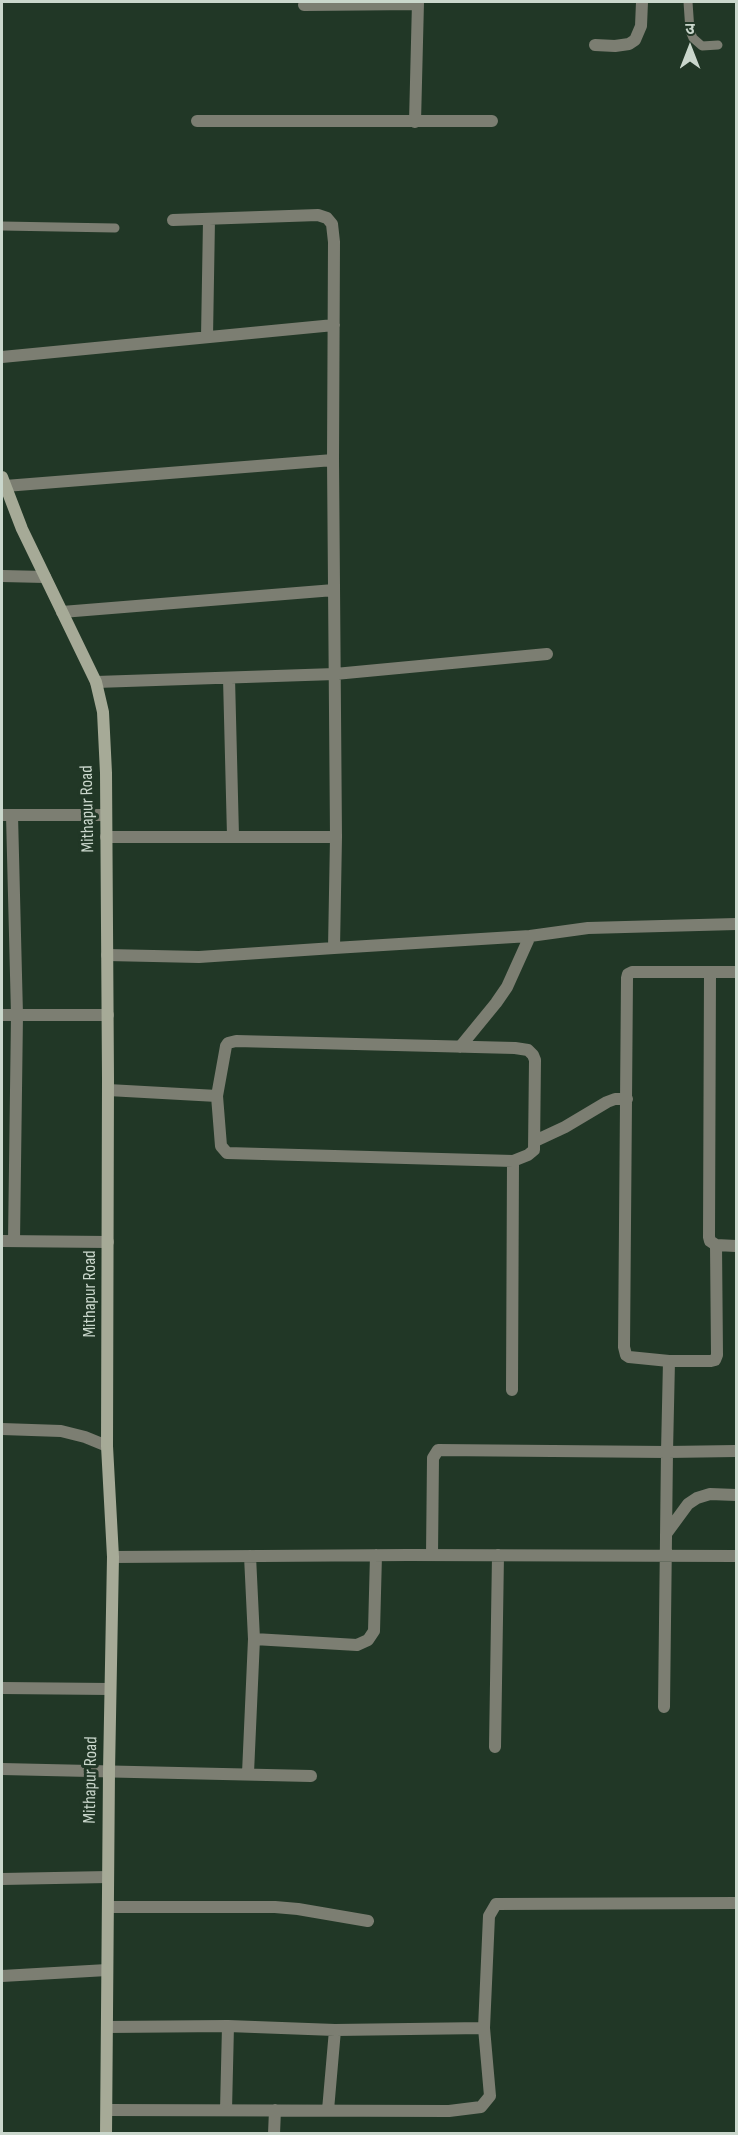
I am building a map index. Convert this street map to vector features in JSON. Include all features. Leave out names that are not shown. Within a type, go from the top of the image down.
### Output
[{"type":"street","points":[[595,45],[615,46],[629,44],[635,40],[641,26],[642,2]]},
{"type":"street","points":[[304,5],[418,3],[416,122]]},
{"type":"street","points":[[197,121],[492,122]]},
{"type":"street","points":[[173,220],[318,215],[327,218],[332,224],[334,242],[336,837],[334,948]]},
{"type":"street","points":[[207,337],[209,220]]},
{"type":"street","points":[[2,357],[334,325]]},
{"type":"street","points":[[3,481],[333,460]]},
{"type":"street","name":"Mithapur Road","points":[[3,481],[22,529],[96,682],[103,712],[108,1015],[107,1446],[113,1557],[106,2133]]},
{"type":"street","points":[[2,576],[45,577]]},
{"type":"street","points":[[62,612],[334,590]]},
{"type":"street","points":[[96,682],[335,674],[547,654]]},
{"type":"street","points":[[229,678],[233,836]]},
{"type":"street","points":[[106,815],[7,815],[17,1015],[8,1241],[108,1242]]},
{"type":"street","points":[[106,837],[336,837]]},
{"type":"street","points":[[107,955],[199,957],[530,936],[588,928],[736,924]]},
{"type":"street","points":[[460,1047],[507,987],[530,936]]},
{"type":"street","points":[[716,1245],[716,1358],[711,1361],[669,1361],[629,1358],[624,1347],[628,974],[632,972],[736,972]]},
{"type":"street","points":[[710,972],[709,1237],[710,1241],[716,1245],[736,1246]]},
{"type":"street","points":[[2,1015],[108,1015]]},
{"type":"street","points":[[230,1042],[460,1047],[515,1048],[528,1050],[533,1055],[535,1060],[535,1141],[533,1152],[513,1161],[227,1153],[221,1146],[218,1096],[224,1054],[230,1042]]},
{"type":"street","points":[[108,1090],[218,1096]]},
{"type":"street","points":[[535,1141],[565,1127],[607,1102],[615,1099],[627,1100]]},
{"type":"street","points":[[512,1390],[513,1161]]},
{"type":"street","points":[[664,1707],[664,1557],[669,1361]]},
{"type":"street","points":[[2,1429],[61,1431],[86,1437],[107,1446]]},
{"type":"street","points":[[432,1555],[433,1458],[438,1450],[736,1451]]},
{"type":"street","points":[[666,1534],[688,1504],[697,1498],[710,1494],[736,1495]]},
{"type":"street","points":[[254,1639],[357,1645],[369,1640],[374,1631],[376,1555]]},
{"type":"street","points":[[248,1773],[254,1639],[250,1556]]},
{"type":"street","points":[[495,1747],[498,1556]]},
{"type":"street","points":[[113,1557],[736,1556]]},
{"type":"street","points":[[2,1688],[110,1689]]},
{"type":"street","points":[[2,1769],[311,1776]]},
{"type":"street","points":[[2,1879],[108,1877]]},
{"type":"street","points":[[106,2110],[449,2111],[481,2107],[490,2096],[484,2028],[489,1917],[496,1905],[736,1903]]},
{"type":"street","points":[[108,1907],[281,1907],[368,1921]]},
{"type":"street","points":[[2,1976],[107,1970]]},
{"type":"street","points":[[107,2027],[228,2026],[335,2030],[484,2028]]},
{"type":"street","points":[[226,2110],[228,2026]]},
{"type":"street","points":[[328,2110],[335,2030]]},
{"type":"street","points":[[274,2133],[275,2110]]},
{"type":"lane","points":[[688,2],[690,31],[693,38],[702,46],[718,45]]},
{"type":"lane","points":[[2,226],[115,228]]}]
